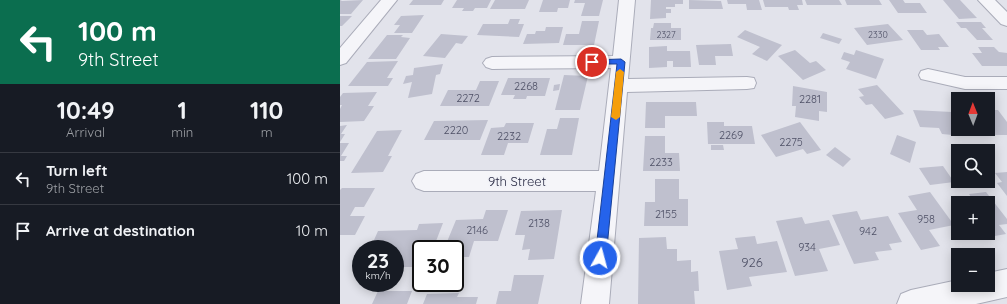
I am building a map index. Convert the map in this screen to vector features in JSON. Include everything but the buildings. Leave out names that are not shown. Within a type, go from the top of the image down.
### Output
[{"type":"street","points":[[340,59],[389,0]]},
{"type":"street","points":[[595,304],[627,0]]},
{"type":"street","points":[[986,0],[1007,21]]},
{"type":"street","points":[[492,63],[621,62]]},
{"type":"street","points":[[928,75],[965,83],[1007,83]]},
{"type":"street","points":[[619,86],[747,83]]},
{"type":"street","name":"9th Street","points":[[424,181],[609,181]]},
{"type":"street","points":[[911,304],[1007,283]]},
{"type":"slow traffic","points":[[616,117],[620,72]]},
{"type":"route","points":[[592,62],[621,62],[600,258]]}]
